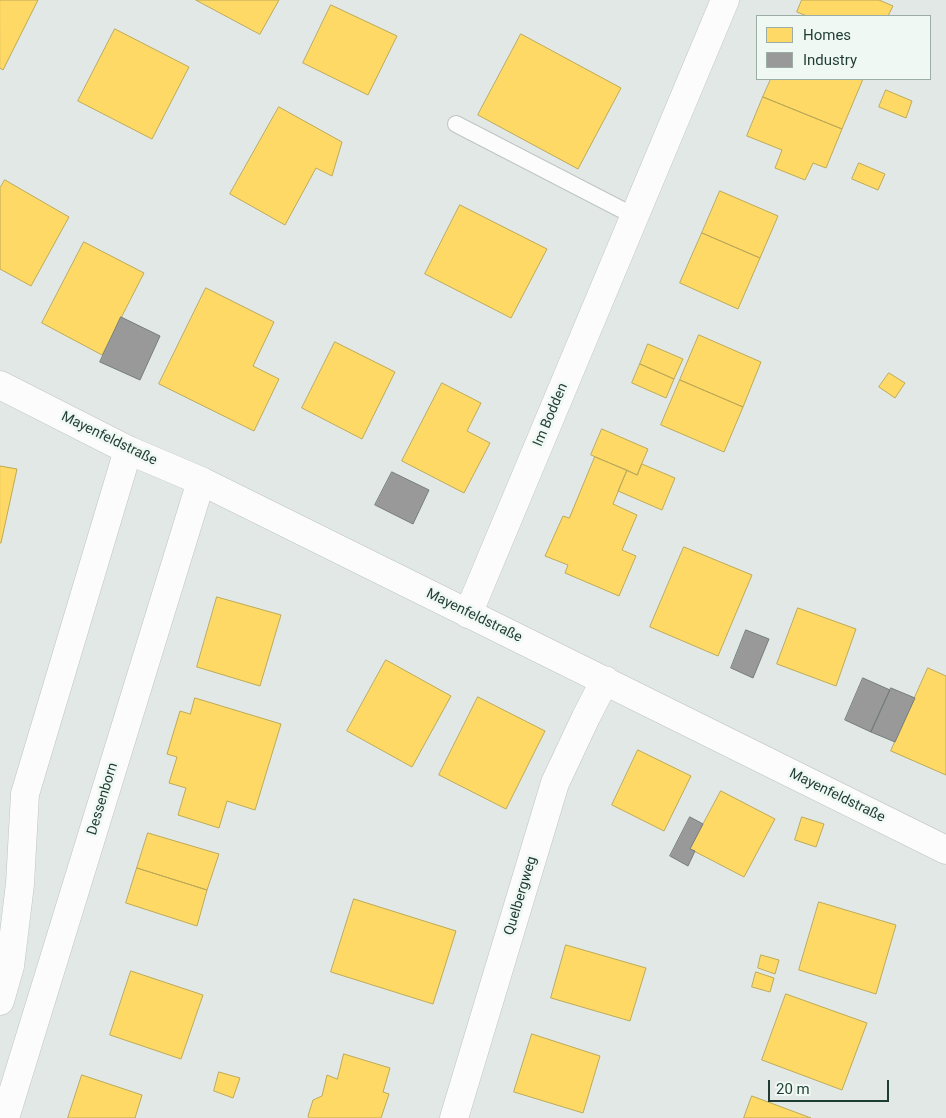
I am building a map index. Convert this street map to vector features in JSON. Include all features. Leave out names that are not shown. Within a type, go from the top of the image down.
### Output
[{"type":"street","name":"Im Bodden","points":[[468,614],[725,0]]},
{"type":"street","name":"Mayenfeldstraße","points":[[0,385],[128,450],[201,481],[468,614],[606,680],[946,850]]},
{"type":"street","points":[[0,1001],[10,966],[10,882],[25,794],[128,450]]},
{"type":"street","name":"Dessenborn","points":[[5,1118],[201,481]]},
{"type":"street","name":"Quelbergweg","points":[[454,1118],[555,783],[586,717],[606,680]]},
{"type":"lane","points":[[456,124],[634,216]]},
{"type":"building: Homes","points":[[0,0],[38,0],[3,70],[0,68]]},
{"type":"building: Homes","points":[[196,0],[279,0],[260,34]]},
{"type":"building: Homes","points":[[802,0],[879,0],[893,6],[888,15],[804,15],[797,12]]},
{"type":"building: Homes","points":[[331,5],[397,36],[368,95],[303,63]]},
{"type":"building: Homes","points":[[115,29],[189,67],[152,139],[78,101]]},
{"type":"building: Homes","points":[[521,34],[621,88],[578,169],[478,115]]},
{"type":"building: Homes","points":[[771,80],[863,80],[842,129],[763,97]]},
{"type":"building: Homes","points":[[886,90],[912,101],[906,118],[879,107]]},
{"type":"building: Homes","points":[[763,97],[842,129],[826,168],[813,163],[805,180],[775,168],[782,150],[747,136]]},
{"type":"building: Homes","points":[[279,107],[342,142],[332,176],[316,168],[285,225],[230,194]]},
{"type":"building: Homes","points":[[859,163],[885,174],[878,190],[852,179]]},
{"type":"building: Homes","points":[[5,180],[69,217],[31,286],[0,269],[0,188]]},
{"type":"building: Homes","points":[[720,191],[778,216],[760,258],[702,233]]},
{"type":"building: Homes","points":[[460,205],[547,249],[511,318],[425,274]]},
{"type":"building: Homes","points":[[702,233],[760,258],[738,309],[680,283]]},
{"type":"building: Homes","points":[[84,242],[144,273],[102,355],[42,323]]},
{"type":"building: Homes","points":[[206,288],[274,322],[253,366],[279,379],[254,431],[159,384]]},
{"type":"building: Homes","points":[[699,335],[761,362],[743,407],[680,380]]},
{"type":"building: Homes","points":[[335,342],[395,372],[362,439],[302,408]]},
{"type":"building: Homes","points":[[648,344],[683,359],[674,379],[640,364]]},
{"type":"building: Homes","points":[[640,364],[674,379],[666,398],[632,383]]},
{"type":"building: Homes","points":[[889,373],[905,383],[895,398],[879,387]]},
{"type":"building: Homes","points":[[680,380],[743,407],[724,452],[661,425]]},
{"type":"building: Homes","points":[[442,383],[481,403],[467,431],[490,443],[464,493],[402,461]]},
{"type":"building: Homes","points":[[602,429],[648,449],[637,475],[591,455]]},
{"type":"building: Homes","points":[[595,457],[627,470],[613,504],[637,515],[622,550],[636,556],[619,596],[565,573],[568,565],[545,556],[563,516],[569,518]]},
{"type":"building: Homes","points":[[642,464],[675,478],[662,510],[618,491],[627,470],[637,475]]},
{"type":"building: Homes","points":[[0,466],[17,469],[1,543],[0,543]]},
{"type":"building: Homes","points":[[684,547],[752,575],[718,656],[650,627]]},
{"type":"building: Homes","points":[[217,597],[281,615],[260,686],[197,667]]},
{"type":"building: Homes","points":[[798,608],[856,629],[836,686],[777,664]]},
{"type":"building: Homes","points":[[386,660],[451,696],[412,767],[347,731]]},
{"type":"building: Homes","points":[[928,668],[946,676],[946,775],[891,751]]},
{"type":"building: Homes","points":[[478,697],[545,731],[506,809],[439,775]]},
{"type":"building: Homes","points":[[195,698],[281,724],[255,810],[227,801],[219,828],[178,815],[186,788],[169,783],[177,757],[167,754],[180,711],[190,714]]},
{"type":"building: Homes","points":[[638,750],[691,776],[664,831],[612,805]]},
{"type":"building: Homes","points":[[721,791],[775,819],[744,877],[690,849]]},
{"type":"building: Homes","points":[[802,817],[824,824],[816,847],[795,840]]},
{"type":"building: Homes","points":[[148,833],[219,854],[207,890],[137,868]]},
{"type":"building: Homes","points":[[137,868],[207,890],[197,926],[126,903]]},
{"type":"building: Homes","points":[[354,899],[456,931],[433,1004],[331,972]]},
{"type":"building: Homes","points":[[819,902],[896,925],[876,994],[799,970]]},
{"type":"building: Homes","points":[[566,945],[646,968],[630,1021],[551,998]]},
{"type":"building: Homes","points":[[761,955],[779,960],[775,974],[758,968]]},
{"type":"building: Homes","points":[[131,971],[203,995],[181,1059],[110,1035]]},
{"type":"building: Homes","points":[[756,972],[774,978],[770,992],[752,987]]},
{"type":"building: Homes","points":[[786,994],[867,1023],[842,1090],[762,1060]]},
{"type":"building: Homes","points":[[532,1034],[600,1056],[583,1113],[514,1092]]},
{"type":"building: Homes","points":[[344,1054],[390,1068],[383,1092],[389,1094],[381,1118],[309,1118],[313,1100],[322,1096],[327,1075],[337,1079]]},
{"type":"building: Homes","points":[[219,1072],[240,1078],[233,1098],[214,1091]]},
{"type":"building: Homes","points":[[82,1075],[142,1095],[135,1118],[68,1118]]},
{"type":"building: Homes","points":[[752,1096],[811,1118],[744,1118]]},
{"type":"building: Industry","points":[[121,317],[160,336],[140,380],[100,362]]},
{"type":"building: Industry","points":[[392,472],[429,490],[413,524],[375,505]]},
{"type":"building: Industry","points":[[746,630],[769,639],[753,678],[731,668]]},
{"type":"building: Industry","points":[[863,678],[890,690],[871,732],[845,720]]},
{"type":"building: Industry","points":[[891,688],[915,698],[895,742],[871,732]]},
{"type":"building: Industry","points":[[690,817],[703,824],[690,849],[695,851],[688,866],[670,856]]}]
